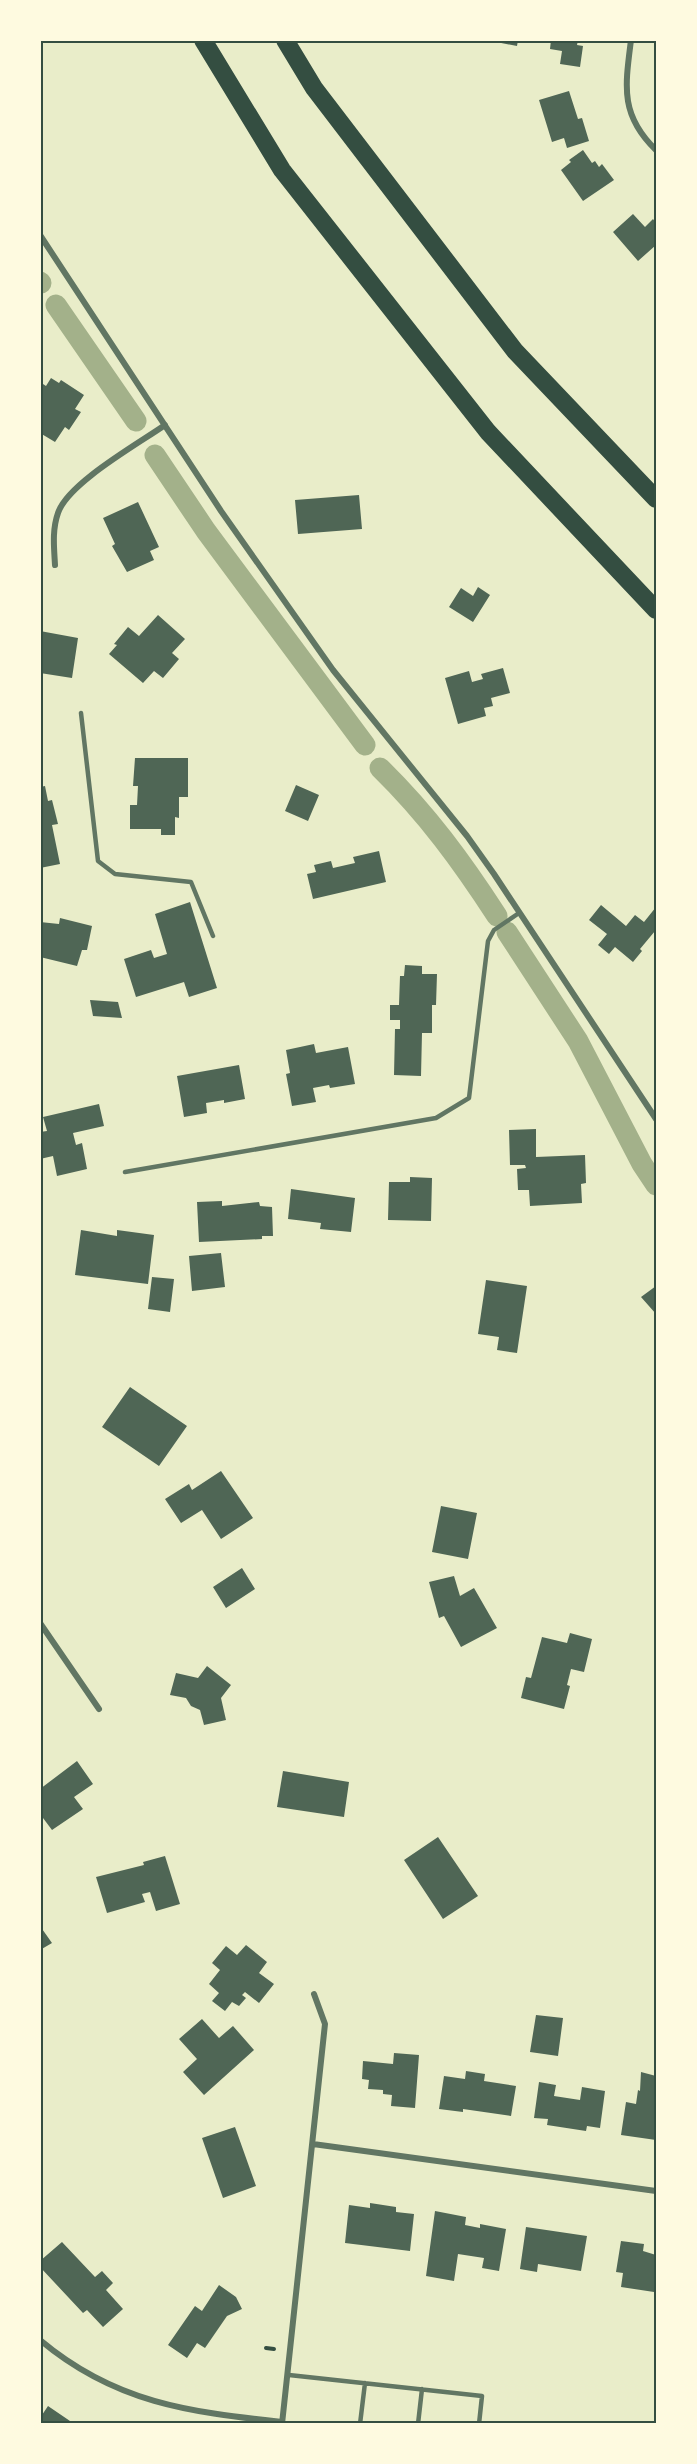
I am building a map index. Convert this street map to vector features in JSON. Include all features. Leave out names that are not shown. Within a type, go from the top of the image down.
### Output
[{"type":"highway","points":[[203,40],[282,170],[488,432],[657,610]]},
{"type":"highway","points":[[285,40],[314,88],[515,351],[657,499]]},
{"type":"street","points":[[631,40],[627,72],[628,109],[634,122],[657,150]]},
{"type":"street","points":[[40,235],[221,512],[333,670],[467,836],[657,1119]]},
{"type":"street","points":[[55,565],[55,525],[58,511],[66,498],[81,483],[165,425]]},
{"type":"street","points":[[40,1623],[99,1709]]},
{"type":"street","points":[[40,2340],[78,2368],[104,2383],[147,2400],[182,2409],[282,2423],[289,2375],[325,2025],[315,1994]]},
{"type":"street","points":[[313,2144],[657,2191]]},
{"type":"lane","points":[[81,713],[98,861],[115,874],[191,882],[213,936]]},
{"type":"lane","points":[[125,1172],[436,1118],[469,1098],[488,941],[494,930],[519,913]]},
{"type":"lane","points":[[289,2375],[482,2396],[479,2424]]},
{"type":"lane","points":[[360,2424],[365,2383]]},
{"type":"lane","points":[[418,2424],[422,2389]]},
{"type":"path","points":[[266,2348],[274,2349]]},
{"type":"building","points":[[486,40],[518,40],[517,46]]},
{"type":"building","points":[[551,40],[578,40],[577,45],[583,46],[580,67],[560,64],[562,51],[550,49]]},
{"type":"building","points":[[569,91],[578,119],[582,118],[589,141],[567,148],[564,138],[552,142],[539,100]]},
{"type":"building","points":[[583,150],[592,163],[595,161],[599,167],[602,164],[614,180],[583,201],[561,170],[571,162],[569,160]]},
{"type":"building","points":[[633,214],[645,227],[653,219],[656,223],[656,245],[638,261],[613,232]]},
{"type":"building","points":[[51,378],[59,383],[61,380],[84,395],[75,409],[81,412],[69,430],[65,427],[55,442],[40,433],[40,382],[46,386]]},
{"type":"building","points":[[359,495],[362,529],[298,534],[295,500]]},
{"type":"building","points":[[138,502],[159,547],[150,551],[154,560],[127,572],[112,546],[115,544],[103,518]]},
{"type":"building","points":[[478,587],[490,595],[473,622],[449,607],[461,588],[473,596]]},
{"type":"building","points":[[158,615],[185,639],[172,653],[179,659],[163,678],[154,671],[143,683],[109,654],[128,627],[139,636]]},
{"type":"building","points":[[40,631],[78,638],[72,678],[40,673]]},
{"type":"building","points":[[503,668],[510,693],[491,698],[493,706],[484,708],[486,716],[458,724],[445,678],[469,671],[472,682],[483,679],[481,674]]},
{"type":"building","points":[[135,758],[188,758],[188,797],[179,797],[179,818],[175,817],[175,835],[161,835],[161,829],[130,829],[130,805],[137,805],[138,786],[133,786]]},
{"type":"building","points":[[296,785],[319,795],[308,821],[285,811]]},
{"type":"building","points":[[45,786],[48,801],[52,800],[58,824],[52,825],[60,864],[40,868],[40,787]]},
{"type":"building","points":[[379,851],[386,882],[313,899],[307,874],[316,872],[314,865],[331,861],[333,868],[355,863],[353,857]]},
{"type":"building","points":[[190,902],[217,988],[189,997],[184,982],[136,997],[124,959],[151,950],[154,958],[167,954],[155,914]]},
{"type":"building","points":[[601,905],[626,926],[635,915],[644,922],[656,907],[656,932],[640,949],[642,951],[633,962],[615,947],[609,954],[598,945],[607,934],[589,920]]},
{"type":"building","points":[[60,918],[92,926],[87,950],[82,950],[77,966],[40,957],[40,922],[59,924]]},
{"type":"building","points":[[405,965],[422,966],[422,974],[437,974],[436,1005],[432,1005],[432,1033],[422,1033],[421,1076],[394,1075],[395,1029],[400,1029],[400,1020],[390,1020],[390,1005],[399,1005],[400,976],[404,976]]},
{"type":"building","points":[[90,1000],[118,1002],[122,1018],[93,1016]]},
{"type":"building","points":[[314,1044],[316,1053],[348,1047],[355,1084],[313,1088],[316,1102],[292,1106],[286,1074],[290,1073],[286,1050]]},
{"type":"building","points":[[239,1065],[245,1099],[224,1103],[224,1100],[206,1103],[207,1113],[184,1117],[177,1076]]},
{"type":"building","points":[[99,1104],[104,1126],[73,1133],[76,1145],[82,1143],[87,1169],[57,1176],[53,1156],[40,1159],[40,1132],[47,1131],[43,1117]]},
{"type":"building","points":[[536,1129],[536,1157],[585,1155],[586,1183],[581,1184],[582,1203],[530,1206],[529,1190],[518,1190],[517,1169],[526,1168],[525,1165],[510,1165],[509,1130]]},
{"type":"building","points":[[410,1177],[432,1178],[431,1221],[388,1220],[389,1182],[410,1182]]},
{"type":"building","points":[[291,1189],[355,1198],[351,1232],[320,1229],[321,1223],[288,1219]]},
{"type":"building","points":[[222,1201],[222,1206],[259,1202],[260,1206],[272,1207],[273,1236],[262,1236],[262,1239],[199,1242],[197,1202]]},
{"type":"building","points":[[81,1230],[117,1236],[117,1230],[154,1235],[148,1284],[75,1275]]},
{"type":"building","points":[[221,1253],[225,1287],[192,1291],[189,1256]]},
{"type":"building","points":[[152,1277],[174,1279],[170,1312],[148,1309]]},
{"type":"building","points":[[486,1280],[527,1286],[517,1353],[497,1350],[499,1337],[478,1334]]},
{"type":"building","points":[[656,1286],[656,1314],[641,1297]]},
{"type":"building","points":[[130,1387],[187,1426],[159,1466],[102,1427]]},
{"type":"building","points":[[221,1471],[253,1518],[221,1539],[202,1510],[181,1523],[165,1499],[189,1484],[192,1490]]},
{"type":"building","points":[[441,1506],[477,1513],[468,1559],[432,1552]]},
{"type":"building","points":[[242,1568],[255,1589],[226,1608],[213,1587]]},
{"type":"building","points":[[454,1576],[460,1596],[474,1588],[497,1628],[461,1647],[444,1616],[439,1618],[429,1582]]},
{"type":"building","points":[[570,1633],[592,1639],[584,1672],[571,1669],[567,1685],[570,1686],[564,1709],[521,1698],[526,1677],[531,1678],[542,1637],[567,1643]]},
{"type":"building","points":[[207,1666],[231,1685],[221,1698],[226,1720],[204,1725],[200,1710],[191,1706],[186,1698],[170,1695],[176,1673],[198,1678]]},
{"type":"building","points":[[77,1761],[93,1784],[74,1797],[83,1809],[52,1830],[40,1814],[40,1789]]},
{"type":"building","points":[[283,1771],[349,1782],[344,1817],[277,1807]]},
{"type":"building","points":[[438,1837],[478,1896],[443,1919],[404,1860]]},
{"type":"building","points":[[165,1856],[180,1904],[156,1911],[150,1892],[142,1894],[145,1902],[107,1913],[96,1877],[144,1865],[143,1862]]},
{"type":"building","points":[[40,1926],[52,1943],[40,1950]]},
{"type":"building","points":[[246,1945],[267,1962],[259,1973],[274,1984],[259,2003],[245,1992],[242,1995],[246,1998],[239,2006],[232,2002],[225,2011],[212,2001],[219,1993],[209,1984],[220,1970],[212,1963],[226,1946],[237,1955]]},
{"type":"building","points":[[536,2015],[563,2018],[558,2056],[530,2052]]},
{"type":"building","points":[[202,2019],[219,2038],[233,2026],[254,2050],[204,2095],[183,2072],[197,2059],[179,2039]]},
{"type":"building","points":[[394,2053],[419,2055],[415,2108],[391,2106],[392,2095],[383,2094],[383,2090],[368,2089],[369,2080],[362,2079],[363,2061],[393,2064]]},
{"type":"building","points":[[466,2071],[485,2074],[484,2081],[516,2086],[511,2116],[463,2109],[463,2112],[439,2109],[444,2076],[465,2079]]},
{"type":"building","points":[[641,2072],[656,2076],[656,2140],[621,2135],[626,2102],[636,2104],[638,2090],[640,2091]]},
{"type":"building","points":[[539,2082],[556,2085],[554,2096],[580,2100],[582,2087],[605,2091],[600,2128],[587,2126],[586,2131],[547,2125],[548,2119],[534,2118]]},
{"type":"building","points":[[235,2127],[256,2186],[223,2198],[202,2138]]},
{"type":"building","points":[[370,2203],[396,2207],[396,2212],[414,2214],[410,2251],[345,2243],[349,2205],[370,2208]]},
{"type":"building","points":[[435,2211],[466,2217],[465,2225],[480,2228],[480,2224],[506,2229],[499,2271],[482,2268],[484,2258],[458,2254],[454,2281],[426,2276]]},
{"type":"building","points":[[526,2227],[587,2236],[581,2271],[538,2264],[537,2272],[520,2269]]},
{"type":"building","points":[[621,2241],[644,2244],[643,2251],[656,2255],[654,2292],[621,2287],[623,2273],[616,2272]]},
{"type":"building","points":[[62,2242],[95,2277],[102,2271],[113,2283],[106,2290],[123,2309],[103,2327],[87,2310],[83,2313],[40,2267],[40,2261]]},
{"type":"building","points":[[219,2285],[236,2297],[242,2309],[227,2316],[205,2348],[197,2343],[187,2358],[168,2345],[195,2306],[202,2311]]},
{"type":"building","points":[[48,2406],[70,2421],[68,2424],[40,2424],[40,2418]]},
{"type":"waterway","points":[[56,305],[136,421]]},
{"type":"waterway","points":[[155,455],[206,531],[365,745]]},
{"type":"waterway","points":[[380,768],[443,839],[497,916]]},
{"type":"waterway","points":[[507,932],[578,1041],[642,1164],[656,1185]]}]
